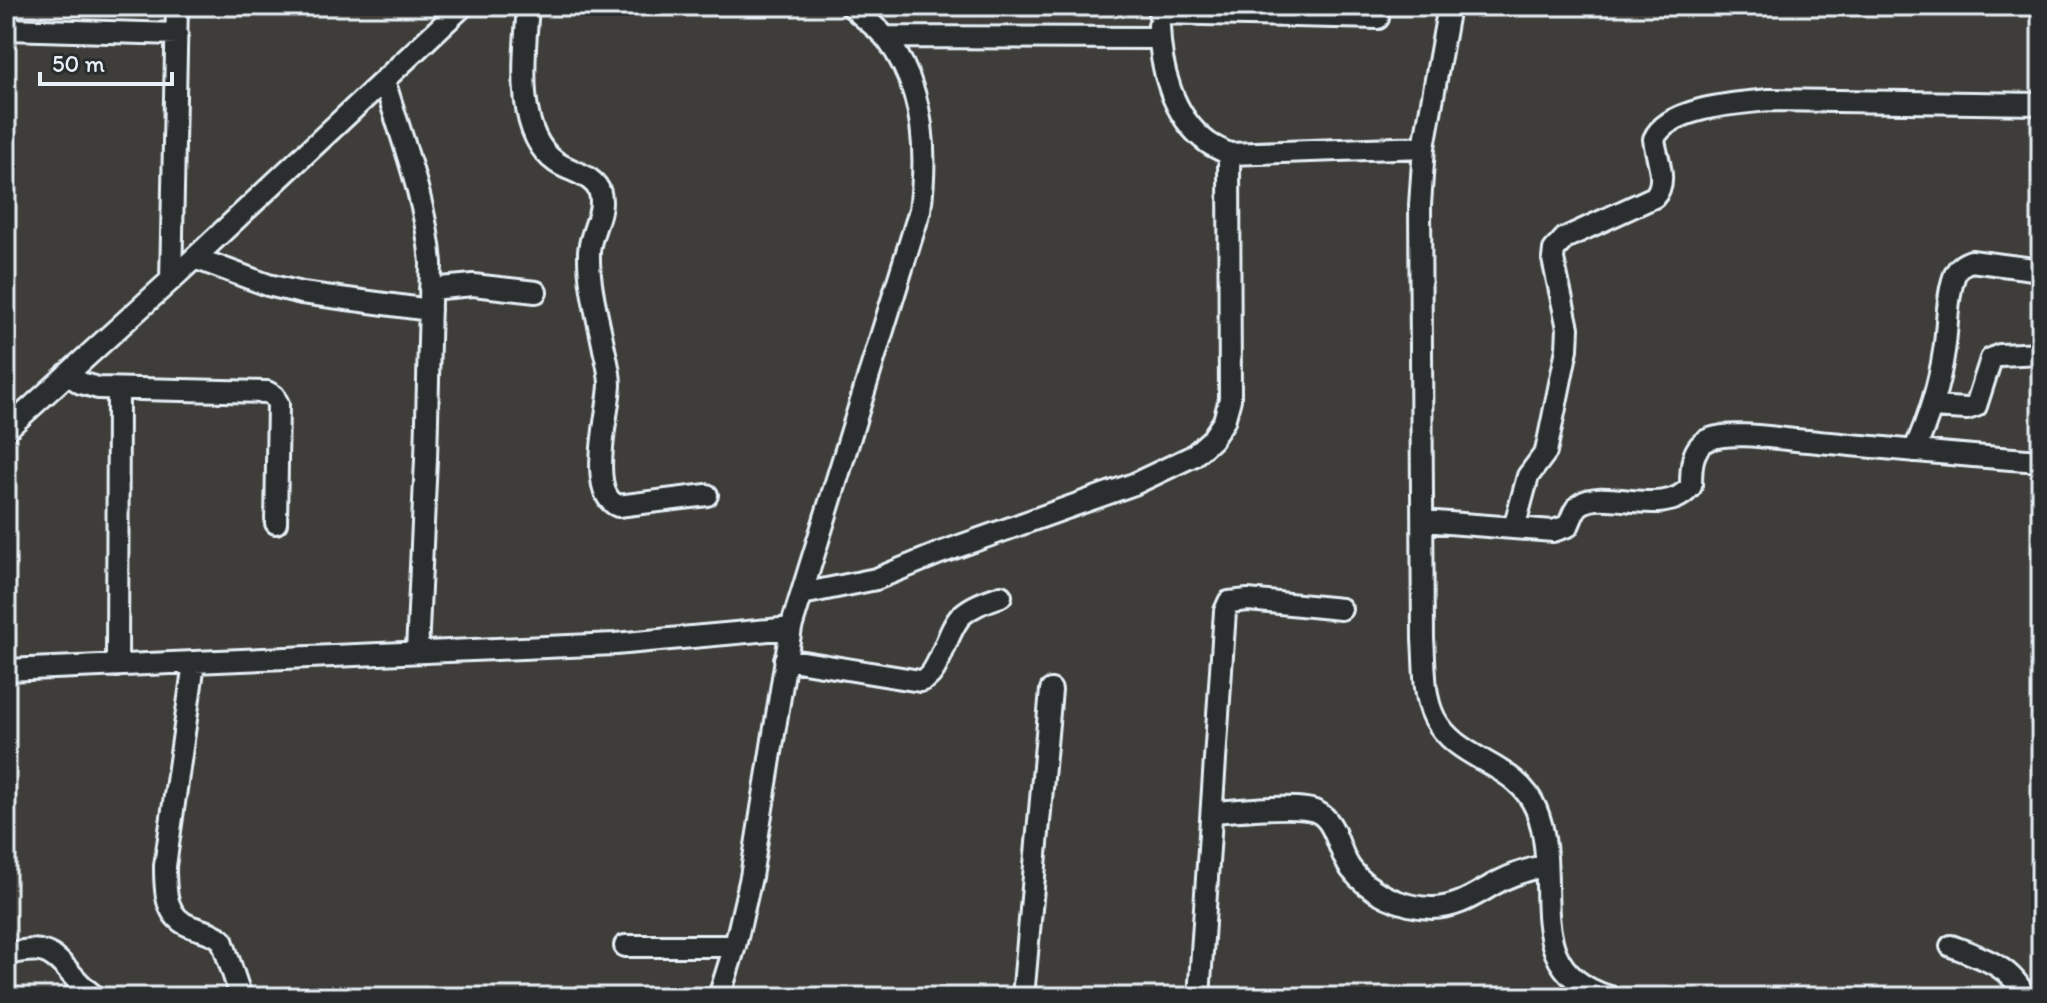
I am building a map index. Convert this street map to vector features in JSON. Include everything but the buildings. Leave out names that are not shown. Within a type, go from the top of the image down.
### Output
[{"type":"street","points":[[171,280],[177,6]]},
{"type":"street","points":[[6,430],[384,80],[443,13],[463,6]]},
{"type":"street","points":[[528,6],[524,63],[531,123],[540,143],[555,161],[590,179],[599,189],[601,201],[589,251],[589,268],[609,370],[602,450],[604,495],[609,502],[618,506],[707,495]]},
{"type":"street","points":[[719,997],[751,877],[791,628],[920,210],[925,172],[917,101],[904,64],[885,37],[851,6]]},
{"type":"street","points":[[1449,6],[1424,147],[1420,205],[1423,639],[1426,686],[1433,715],[1448,739],[1509,775],[1526,791],[1537,811],[1555,955],[1570,978],[1591,991],[1610,997]]},
{"type":"street","points":[[1378,18],[1159,10],[1159,38],[1167,79],[1180,114],[1207,143],[1229,154],[1424,147]]},
{"type":"street","points":[[6,29],[177,34]]},
{"type":"street","points":[[885,37],[1159,38]]},
{"type":"street","points":[[384,80],[429,237],[426,459],[417,652]]},
{"type":"street","points":[[1514,528],[1528,476],[1546,452],[1567,349],[1568,328],[1553,259],[1554,250],[1565,238],[1659,192],[1661,176],[1654,139],[1665,123],[1730,104],[1769,100],[2041,104]]},
{"type":"street","points":[[802,594],[876,579],[1134,484],[1193,456],[1212,439],[1224,421],[1230,399],[1229,154]]},
{"type":"street","points":[[195,258],[268,285],[302,293],[430,310]]},
{"type":"street","points":[[1914,451],[1931,407],[1957,270],[1971,261],[2041,270]]},
{"type":"street","points":[[430,289],[473,285],[536,292]]},
{"type":"street","points":[[1931,407],[1967,409],[1976,406],[1991,359],[2000,355],[2041,353]]},
{"type":"street","points":[[67,374],[81,383],[98,388],[267,392],[274,396],[278,404],[276,523]]},
{"type":"street","points":[[117,666],[118,390]]},
{"type":"street","points":[[1423,521],[1561,530],[1568,526],[1575,509],[1588,501],[1662,501],[1678,498],[1691,486],[1691,465],[1701,445],[1722,436],[2041,461]]},
{"type":"street","points":[[785,659],[927,680],[933,675],[948,635],[960,616],[975,605],[1001,596]]},
{"type":"street","points":[[1199,997],[1225,611],[1229,602],[1248,600],[1341,609]]},
{"type":"street","points":[[6,670],[615,644],[791,628]]},
{"type":"street","points":[[194,663],[165,866],[165,888],[167,901],[176,918],[222,940],[241,997]]},
{"type":"street","points":[[1023,997],[1051,690]]},
{"type":"street","points":[[1213,812],[1316,811],[1328,820],[1351,870],[1376,891],[1403,904],[1433,908],[1460,903],[1498,882],[1546,865]]},
{"type":"street","points":[[625,946],[735,946]]},
{"type":"street","points":[[1951,946],[1998,966],[2011,975],[2025,997]]},
{"type":"street","points":[[6,954],[32,950],[45,952],[54,957],[87,992],[97,997]]}]
